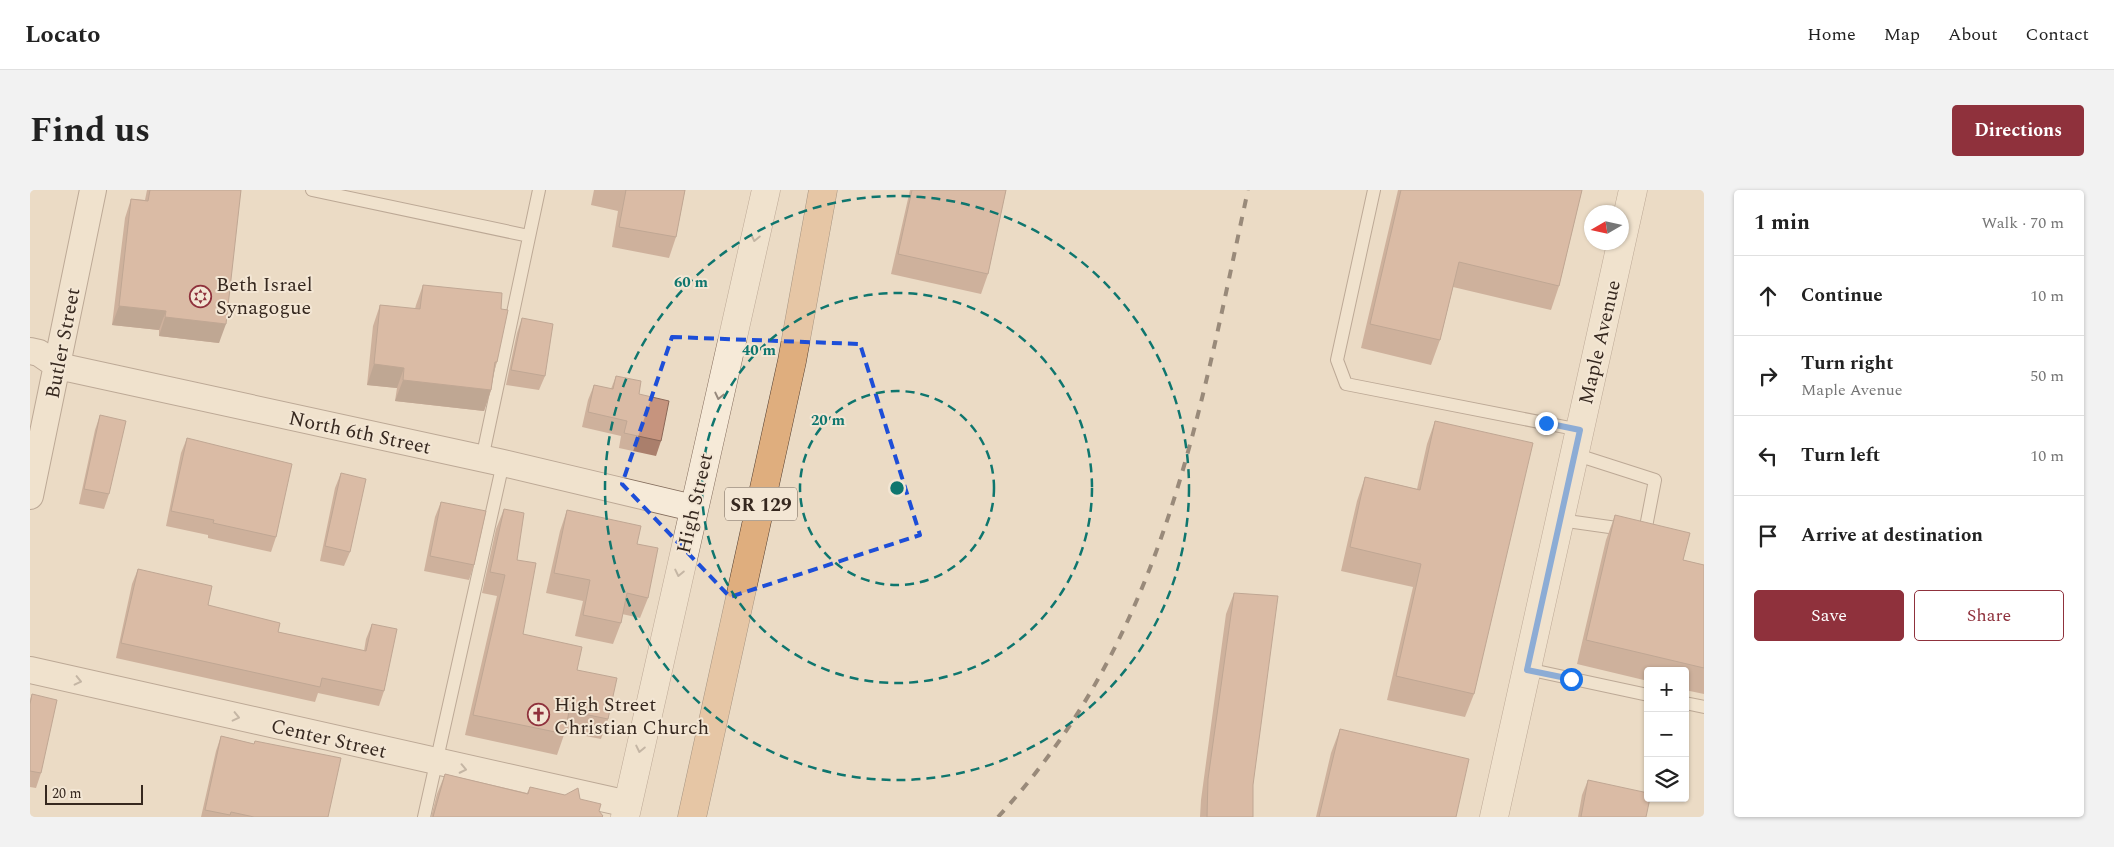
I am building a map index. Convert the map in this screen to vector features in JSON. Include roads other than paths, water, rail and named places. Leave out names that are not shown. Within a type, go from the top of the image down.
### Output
[{"type":"highway","name":"SR 129","points":[[692,817],[792,361],[823,190]]},
{"type":"street","name":"Butler Street","points":[[30,496],[93,190]]},
{"type":"street","name":"High Street","points":[[627,811],[693,508],[766,190]]},
{"type":"street","name":"Maple Avenue","points":[[1494,817],[1633,190]]},
{"type":"street","name":"North 6th Street","points":[[30,351],[39,353],[58,366],[492,461],[693,508]]},
{"type":"street","name":"Center Street","points":[[30,670],[435,763],[627,811]]},
{"type":"lane","points":[[312,190],[529,236]]},
{"type":"lane","points":[[424,817],[492,461],[529,236],[539,190]]},
{"type":"lane","points":[[1374,190],[1337,360],[1346,384],[1577,442],[1655,480],[1645,532],[1560,520]]},
{"type":"lane","points":[[1527,670],[1644,694]]},
{"type":"lane","points":[[1689,704],[1704,707]]},
{"type":"railway","points":[[998,817],[1054,748],[1100,675],[1137,600],[1166,522],[1191,442],[1248,190]]},
{"type":"place","name":"Beth Israel Synagogue","points":[[200,296]]},
{"type":"place","name":"High Street Christian Church","points":[[538,715]]}]
